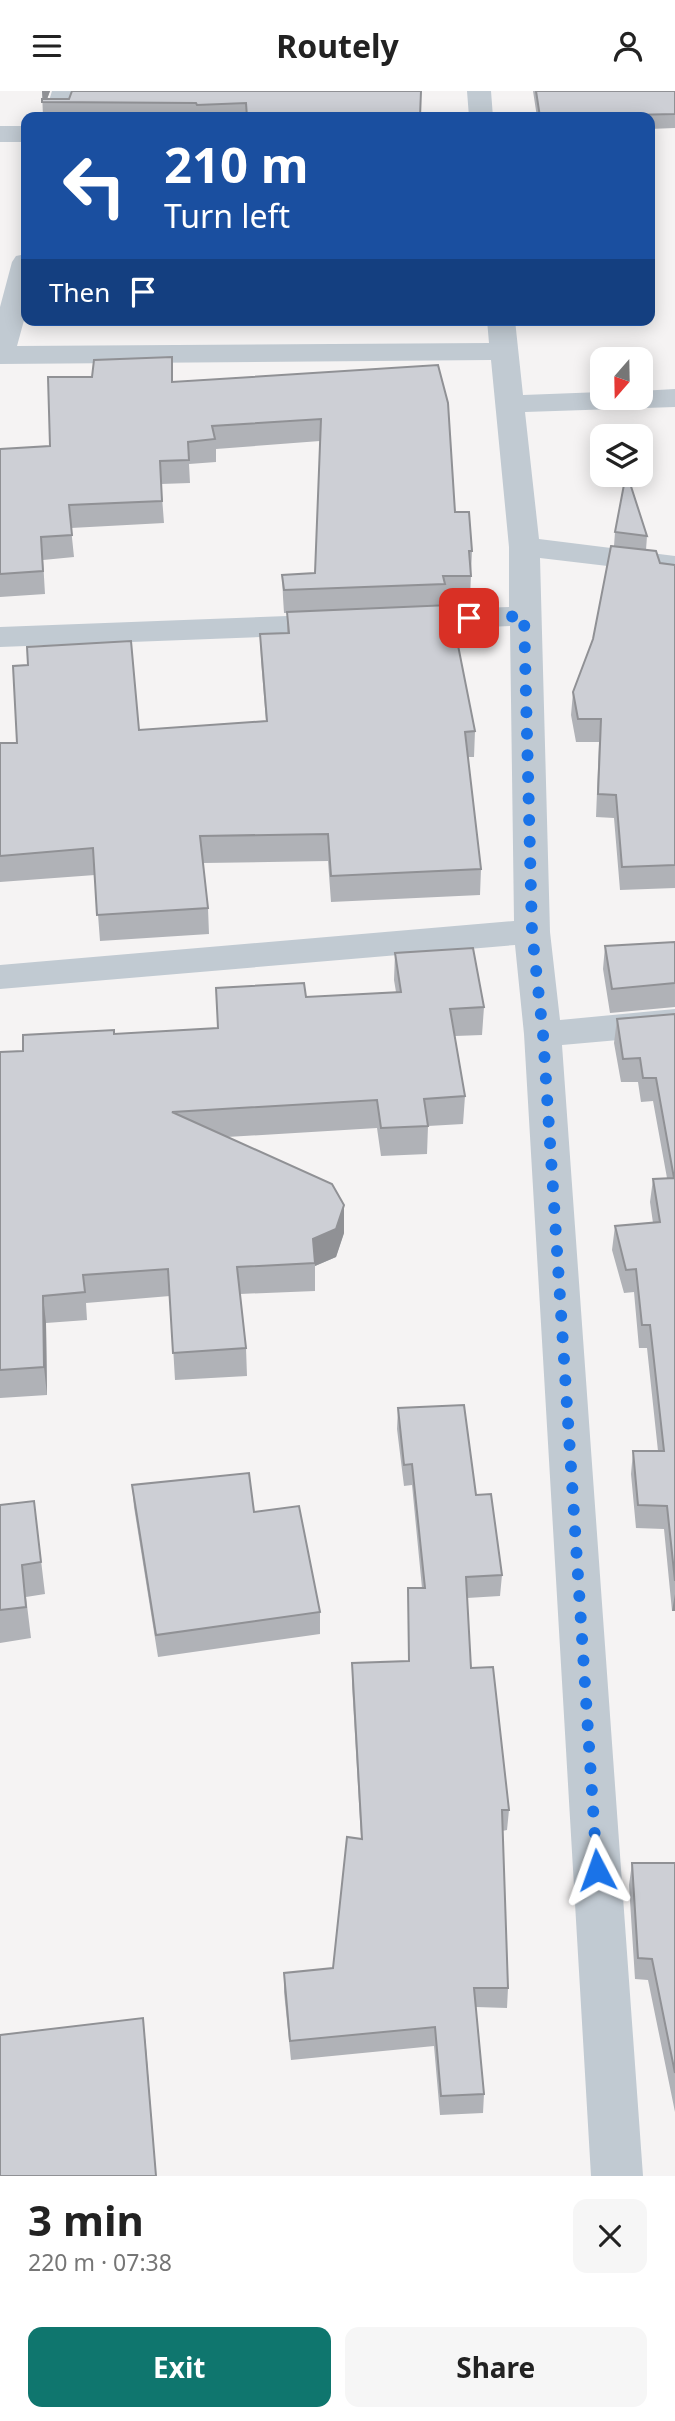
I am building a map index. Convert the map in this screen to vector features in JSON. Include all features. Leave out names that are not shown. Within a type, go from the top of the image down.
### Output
[{"type":"street","points":[[58,112],[64,91]]},
{"type":"street","points":[[479,91],[481,112]]},
{"type":"street","points":[[0,134],[21,134]]},
{"type":"street","points":[[21,281],[1,355],[232,355],[503,335],[524,547],[532,932],[543,1034],[617,2176]]},
{"type":"street","points":[[509,404],[675,398]]},
{"type":"street","points":[[524,547],[675,565]]},
{"type":"street","points":[[0,637],[524,616]]},
{"type":"street","points":[[0,977],[532,932]]},
{"type":"street","points":[[543,1034],[675,1021]]},
{"type":"building","points":[[72,91],[421,91],[420,112],[247,112],[246,103],[197,105],[42,102],[42,99],[69,99]]},
{"type":"building","points":[[536,91],[675,91],[675,114],[539,112]]},
{"type":"building","points":[[172,357],[172,382],[438,365],[448,403],[455,512],[469,512],[471,576],[443,576],[445,584],[284,590],[282,575],[315,573],[321,419],[212,426],[215,439],[188,442],[189,460],[160,461],[162,501],[69,505],[72,535],[41,537],[43,571],[0,574],[0,449],[50,446],[48,377],[92,377],[94,360]]},
{"type":"building","points":[[624,487],[631,487],[647,536],[615,532]]},
{"type":"building","points":[[611,546],[656,551],[660,563],[675,565],[675,865],[622,867],[616,795],[598,794],[601,719],[578,719],[573,692],[593,639]]},
{"type":"building","points":[[450,605],[475,731],[465,732],[481,869],[331,876],[328,834],[200,836],[208,908],[97,915],[93,848],[0,856],[0,743],[17,743],[13,666],[28,665],[27,647],[131,641],[139,730],[267,721],[260,634],[289,633],[287,612]]},
{"type":"building","points":[[675,942],[675,983],[612,989],[605,946]]},
{"type":"building","points":[[473,948],[484,1007],[450,1009],[465,1096],[424,1099],[428,1126],[381,1128],[377,1100],[172,1112],[332,1184],[344,1205],[336,1229],[313,1239],[315,1263],[237,1267],[246,1348],[173,1353],[168,1269],[83,1275],[85,1292],[43,1296],[44,1367],[0,1370],[0,1052],[23,1051],[23,1035],[114,1030],[114,1034],[218,1028],[216,988],[304,983],[306,997],[401,992],[395,953]]},
{"type":"building","points":[[675,1014],[675,1581],[667,1506],[638,1505],[633,1451],[664,1451],[650,1325],[642,1325],[636,1269],[626,1270],[615,1226],[660,1222],[653,1179],[674,1178],[656,1078],[643,1078],[640,1058],[623,1059],[617,1019]]},
{"type":"building","points":[[464,1405],[476,1495],[491,1494],[502,1575],[466,1577],[471,1668],[493,1667],[509,1810],[502,1810],[508,1988],[474,1988],[484,2094],[441,2096],[435,2027],[290,2041],[284,1973],[333,1968],[347,1837],[362,1839],[352,1663],[409,1661],[408,1588],[425,1588],[412,1464],[404,1465],[398,1408]]},
{"type":"building","points":[[249,1473],[254,1512],[299,1506],[320,1612],[156,1635],[132,1485]]},
{"type":"building","points":[[34,1501],[41,1562],[22,1565],[26,1607],[0,1610],[0,1505]]},
{"type":"building","points":[[632,1863],[675,1863],[675,2073],[652,1959],[638,1958]]},
{"type":"building","points":[[143,2018],[156,2176],[0,2176],[0,2035]]},
{"type":"route","points":[[469,618],[524,616],[532,932],[543,1034],[597,1870]]}]
